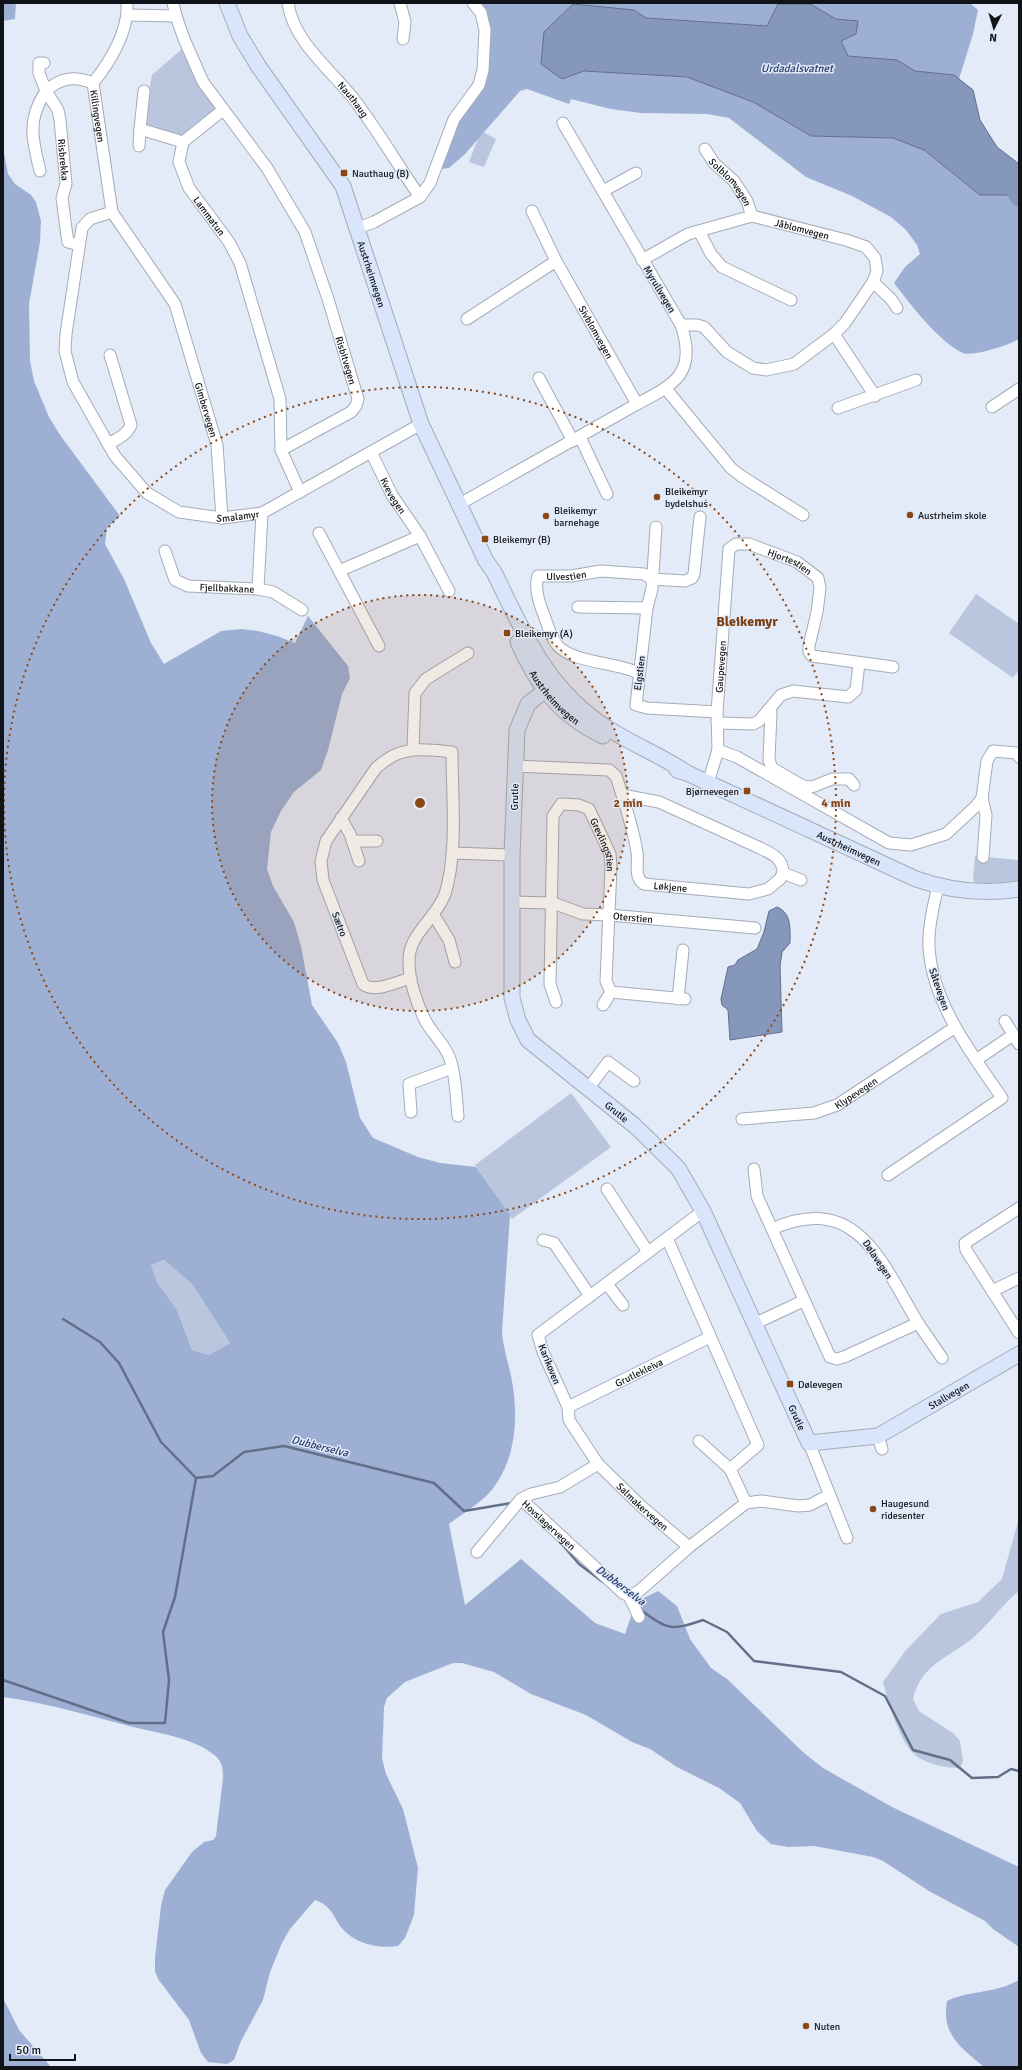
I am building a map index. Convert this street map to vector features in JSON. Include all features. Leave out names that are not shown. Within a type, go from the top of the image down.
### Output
[{"type":"main road","name":"Austrheimvegen","points":[[227,3],[240,36],[259,67],[343,186],[421,424],[458,505],[486,561],[488,574],[526,660],[579,722],[597,733],[671,769],[687,773],[916,879],[938,887],[969,892],[1002,892],[1019,889]]},
{"type":"main road","name":"Grutle","points":[[549,687],[528,704],[521,716],[516,730],[512,855],[512,998],[518,1020],[528,1040],[635,1126],[678,1168],[703,1212],[809,1443]]},
{"type":"main road","name":"Stallvegen","points":[[809,1443],[880,1443],[1019,1354]]},
{"type":"street","name":"Killingvegen","points":[[127,3],[127,15],[114,52],[93,83],[112,212],[175,304]]},
{"type":"street","points":[[140,129],[182,142],[223,110],[203,82],[176,16],[173,3]]},
{"type":"street","name":"Nauthaug","points":[[288,3],[289,11],[298,32],[353,98],[420,197]]},
{"type":"street","points":[[400,3],[405,22],[403,39]]},
{"type":"street","points":[[358,228],[374,222],[420,197],[430,183],[454,119],[479,85],[484,70],[485,30],[481,13],[473,3]]},
{"type":"street","points":[[127,15],[176,16]]},
{"type":"street","name":"Risbrekka","points":[[44,63],[39,63],[39,73],[46,91],[58,110],[60,120],[66,184],[62,198],[68,242],[79,245]]},
{"type":"street","points":[[40,171],[32,129],[34,111],[46,91],[54,84],[64,79],[82,79],[93,83]]},
{"type":"street","points":[[139,146],[144,91]]},
{"type":"street","name":"Risbitvegen","points":[[223,110],[267,168],[305,232],[326,293],[358,399],[356,406],[351,412],[281,450]]},
{"type":"street","name":"Myrullvegen","points":[[458,505],[666,389],[676,380],[683,370],[687,352],[686,340],[680,324],[563,123]]},
{"type":"street","name":"Lammatun","points":[[182,142],[179,162],[189,188],[229,242],[240,263],[280,399],[281,450]]},
{"type":"street","name":"Solblomvegen","points":[[705,149],[714,163],[734,181],[747,201],[752,216]]},
{"type":"street","points":[[603,191],[636,173]]},
{"type":"street","name":"Sivblomvegen","points":[[532,211],[556,261],[637,404]]},
{"type":"street","points":[[79,245],[82,228],[85,222],[112,212]]},
{"type":"street","name":"Jåblomvegen","points":[[642,260],[688,234],[752,216],[826,234],[866,247],[876,258],[877,271],[873,282],[846,323],[834,334],[794,364],[766,370],[753,368],[727,352],[704,327],[697,324],[680,324]]},
{"type":"street","points":[[699,230],[711,254],[722,267],[791,300]]},
{"type":"street","name":"Smalamyr","points":[[79,245],[65,342],[65,351],[73,382],[115,456],[147,494],[179,512],[222,518],[262,513],[421,424]]},
{"type":"street","points":[[467,319],[556,261]]},
{"type":"street","points":[[873,282],[891,299],[897,308]]},
{"type":"street","name":"Gimbervegen","points":[[175,304],[216,445],[222,518]]},
{"type":"street","points":[[834,334],[875,396]]},
{"type":"street","points":[[108,444],[123,436],[129,430],[131,425],[110,355]]},
{"type":"street","points":[[539,378],[607,494]]},
{"type":"street","points":[[838,408],[875,396],[916,380]]},
{"type":"street","points":[[666,389],[731,468],[741,476],[803,515]]},
{"type":"street","points":[[992,407],[1019,389]]},
{"type":"street","points":[[281,450],[300,492]]},
{"type":"street","name":"Kvevegen","points":[[371,452],[392,494],[420,536],[449,591]]},
{"type":"street","name":"Fjellbakkane","points":[[165,551],[175,580],[188,586],[258,589],[262,513]]},
{"type":"street","name":"Ulvestien","points":[[639,673],[625,667],[567,654],[557,645],[541,609],[535,584],[538,576],[571,576],[601,571],[644,574],[652,579],[685,581],[692,578],[694,574],[700,517]]},
{"type":"street","name":"Elgstien","points":[[656,527],[652,579],[636,705],[647,708],[717,717]]},
{"type":"street","points":[[319,533],[379,646]]},
{"type":"street","points":[[339,571],[420,536]]},
{"type":"street","name":"Hjortestien","points":[[729,549],[736,544],[749,544],[797,562],[818,578],[820,588],[816,622],[809,646],[809,652],[812,656],[818,658],[893,666]]},
{"type":"street","name":"Gaupevegen","points":[[708,783],[718,750],[717,717],[729,549]]},
{"type":"street","points":[[258,589],[273,592],[302,610]]},
{"type":"street","points":[[578,607],[648,608]]},
{"type":"street","points":[[413,748],[415,693],[426,679],[468,653]]},
{"type":"street","points":[[717,717],[753,724],[759,721],[781,695],[793,691],[848,697],[856,690],[859,663]]},
{"type":"street","points":[[769,710],[771,712],[769,760],[772,768],[803,786],[812,788],[832,779],[849,779],[854,785]]},
{"type":"street","name":"Sætro","points":[[410,978],[370,988],[363,984],[323,880],[320,861],[326,841],[376,768],[392,756],[413,748],[452,752],[452,853],[449,877],[444,895],[433,914],[420,930],[409,950],[410,978],[426,1021],[450,1058],[458,1116]]},
{"type":"street","points":[[718,750],[737,758],[889,843],[911,845],[946,834],[976,806],[982,798]]},
{"type":"street","points":[[983,857],[986,815],[982,798],[987,761],[993,751],[1017,753],[1019,757]]},
{"type":"street","name":"Løkjene","points":[[514,766],[609,770],[616,776],[638,853],[637,876],[639,881],[644,884],[749,894],[768,889],[780,879],[783,873]]},
{"type":"street","points":[[622,795],[659,802],[760,848],[776,857],[781,862],[783,873],[801,880]]},
{"type":"street","name":"Grevlingstien","points":[[556,1002],[550,984],[553,903],[553,816],[561,804],[579,805],[589,809],[610,854],[612,878],[606,981],[611,992]]},
{"type":"street","points":[[341,818],[352,841],[359,861]]},
{"type":"street","points":[[352,841],[376,841]]},
{"type":"street","points":[[452,853],[512,855]]},
{"type":"street","name":"Såtevegen","points":[[888,1175],[1002,1098],[954,1028],[932,971],[929,948],[933,908],[938,887]]},
{"type":"street","name":"Oterstien","points":[[512,902],[553,903],[583,914],[756,928]]},
{"type":"street","points":[[433,914],[449,940],[455,962]]},
{"type":"street","points":[[603,1005],[611,992],[682,999],[683,950]]},
{"type":"street","points":[[976,1060],[1016,1039],[1005,1021]]},
{"type":"street","name":"Klypevegen","points":[[742,1119],[814,1113],[837,1105],[954,1028]]},
{"type":"street","points":[[588,1089],[608,1062],[634,1081]]},
{"type":"street","points":[[411,1112],[409,1084],[452,1068]]},
{"type":"street","points":[[754,1169],[757,1196],[803,1301],[828,1354],[833,1359],[844,1357],[918,1323]]},
{"type":"street","points":[[607,1189],[648,1252]]},
{"type":"street","points":[[1019,1208],[965,1243],[966,1250],[1019,1334]]},
{"type":"street","name":"Karikoven","points":[[568,1408],[543,1352],[538,1335],[703,1212]]},
{"type":"street","name":"Dølavegen","points":[[772,1229],[790,1222],[822,1219],[845,1224],[856,1231],[874,1251],[918,1323],[942,1358]]},
{"type":"street","points":[[667,1238],[758,1445],[730,1469]]},
{"type":"street","points":[[543,1240],[554,1243],[590,1296]]},
{"type":"street","points":[[992,1291],[1019,1278]]},
{"type":"street","points":[[607,1284],[622,1305]]},
{"type":"street","points":[[754,1324],[803,1301]]},
{"type":"street","name":"Grutlekleiva","points":[[568,1408],[710,1337]]},
{"type":"street","name":"Salmakervegen","points":[[568,1408],[569,1420],[598,1464],[641,1506],[690,1547]]},
{"type":"street","points":[[699,1441],[730,1469],[746,1503]]},
{"type":"street","name":"Grutle","points":[[809,1443],[847,1538]]},
{"type":"street","points":[[521,1499],[531,1494],[560,1487],[598,1464]]},
{"type":"street","points":[[629,1596],[639,1591],[690,1547],[746,1503],[761,1501],[798,1506],[810,1505],[829,1495]]},
{"type":"street","name":"Hovslagervegen","points":[[477,1552],[521,1499],[623,1593],[629,1596],[639,1617]]},
{"type":"shaded area","points":[[3,3],[16,3],[15,19],[3,21]]},
{"type":"shaded area","points":[[475,3],[970,3],[978,10],[973,34],[959,79],[954,75],[915,71],[897,60],[848,56],[840,41],[858,21],[836,19],[810,4],[778,4],[767,26],[646,18],[633,10],[562,79],[584,71],[687,77],[753,102],[811,136],[893,138],[924,150],[980,195],[1013,195],[1015,192],[1019,199],[1019,339],[983,352],[968,354],[954,348],[935,332],[894,283],[905,267],[920,254],[917,245],[906,230],[891,217],[852,196],[806,177],[729,118],[707,114],[641,113],[611,109],[571,99],[569,104],[527,89],[520,91],[465,154],[449,168],[434,170],[448,138],[479,91],[485,55]]},
{"type":"shaded area","points":[[183,48],[216,111],[180,138],[142,127],[152,75]]},
{"type":"shaded area","points":[[481,131],[496,139],[484,167],[469,162]]},
{"type":"shaded area","points":[[3,147],[8,174],[15,184],[31,195],[36,202],[41,221],[40,242],[29,304],[30,361],[34,381],[49,417],[60,435],[120,516],[107,528],[105,544],[124,579],[151,643],[164,664],[221,631],[241,629],[258,631],[295,643],[308,616],[348,666],[350,678],[342,694],[328,750],[321,770],[294,792],[281,811],[271,832],[267,869],[273,886],[294,922],[301,946],[312,1005],[338,1043],[346,1062],[360,1118],[373,1138],[418,1157],[440,1163],[476,1167],[510,1215],[502,1332],[503,1343],[514,1391],[514,1437],[506,1466],[490,1492],[476,1505],[449,1524],[465,1605],[521,1559],[595,1623],[625,1634],[636,1602],[658,1591],[677,1606],[690,1639],[711,1668],[727,1679],[804,1753],[823,1768],[892,1807],[1019,1867],[1019,1947],[993,1929],[985,1921],[929,1891],[883,1861],[873,1857],[814,1846],[788,1847],[771,1844],[757,1831],[740,1803],[719,1788],[677,1767],[650,1749],[632,1742],[586,1715],[531,1694],[494,1672],[462,1663],[453,1663],[405,1682],[387,1698],[384,1707],[382,1758],[386,1774],[403,1809],[418,1868],[414,1915],[405,1938],[398,1946],[390,1947],[373,1945],[357,1940],[343,1930],[329,1909],[315,1900],[290,1929],[282,1943],[270,1972],[263,2000],[241,2041],[234,2060],[227,2064],[208,2062],[201,2053],[189,2020],[158,1979],[155,1971],[155,1958],[161,1906],[165,1890],[192,1852],[204,1842],[213,1840],[216,1836],[223,1778],[220,1762],[216,1756],[205,1748],[175,1737],[53,1706],[3,1697]],"holes":[[[164,1260],[192,1284],[230,1343],[209,1355],[192,1350],[177,1310],[157,1282],[151,1265]]]},
{"type":"shaded area","points":[[976,594],[1019,624],[1019,670],[1013,678],[949,633]]},
{"type":"shaded area","points":[[975,856],[1019,860],[1019,892],[1011,899],[979,893],[973,879]]},
{"type":"shaded area","points":[[571,1093],[611,1147],[512,1219],[475,1165]]},
{"type":"shaded area","points":[[164,1260],[192,1284],[230,1343],[209,1355],[192,1350],[177,1310],[157,1282],[151,1265]]},
{"type":"shaded area","points":[[1019,1518],[1019,1591],[974,1637],[929,1670],[917,1687],[913,1699],[919,1711],[954,1734],[960,1741],[963,1761],[960,1768],[929,1763],[913,1753],[903,1739],[883,1682],[906,1650],[941,1614],[978,1602],[1002,1579]]},
{"type":"shaded area","points":[[1019,1980],[1019,2067],[984,2067],[967,2053],[954,2039],[947,2022],[947,2001],[965,1995],[1001,1988]]},
{"type":"shaded area","points":[[3,1998],[19,2030],[51,2067],[3,2067]]},
{"type":"water","name":"Urdadalsvatnet","points":[[573,4],[634,10],[646,18],[767,26],[778,4],[810,4],[836,19],[858,21],[856,34],[841,41],[848,56],[897,60],[915,71],[954,75],[973,90],[980,120],[997,147],[1019,164],[1019,185],[1014,195],[980,195],[924,150],[893,138],[811,136],[753,102],[687,77],[584,71],[562,79],[541,64],[544,32]]},
{"type":"water","points":[[777,907],[785,913],[788,918],[790,933],[790,943],[782,952],[780,966],[782,1032],[730,1040],[728,1010],[722,1005],[721,999],[728,967],[735,965],[738,960],[757,949],[764,932],[769,911]]},
{"type":"waterway","points":[[1015,192],[1019,199]]},
{"type":"waterway","points":[[63,1319],[100,1342],[119,1363],[161,1442],[196,1478]]},
{"type":"waterway","name":"Dubberselva","points":[[196,1478],[213,1476],[244,1452],[284,1446],[434,1483],[464,1511],[512,1503]]},
{"type":"waterway","points":[[3,1680],[129,1723],[165,1723],[169,1680],[163,1632],[175,1597],[196,1478]]},
{"type":"waterway","name":"Dubberselva","points":[[560,1542],[579,1564],[603,1582]]},
{"type":"waterway","name":"Dubberselva","points":[[641,1610],[658,1622],[670,1627],[684,1626],[703,1620],[727,1632],[754,1661],[841,1672],[885,1696],[913,1750],[950,1760],[972,1778],[998,1777],[1011,1769],[1019,1771]]},
{"type":"place","name":"Nauthaug (B)","points":[[344,173]]},
{"type":"place","name":"Bleikemyr bydelshus","points":[[657,497]]},
{"type":"place","name":"Austrheim skole","points":[[910,515]]},
{"type":"place","name":"Bleikemyr barnehage","points":[[546,516]]},
{"type":"place","name":"Bleikemyr (B)","points":[[485,539]]},
{"type":"place","name":"Bleikemyr (A)","points":[[507,633]]},
{"type":"place","name":"Bjørnevegen","points":[[747,791]]},
{"type":"place","name":"Dølevegen","points":[[790,1384]]},
{"type":"place","name":"Haugesund ridesenter","points":[[873,1509]]},
{"type":"place","name":"Nuten","points":[[806,2026]]},
{"type":"district","name":"Bleikemyr","points":[[747,621]]}]
